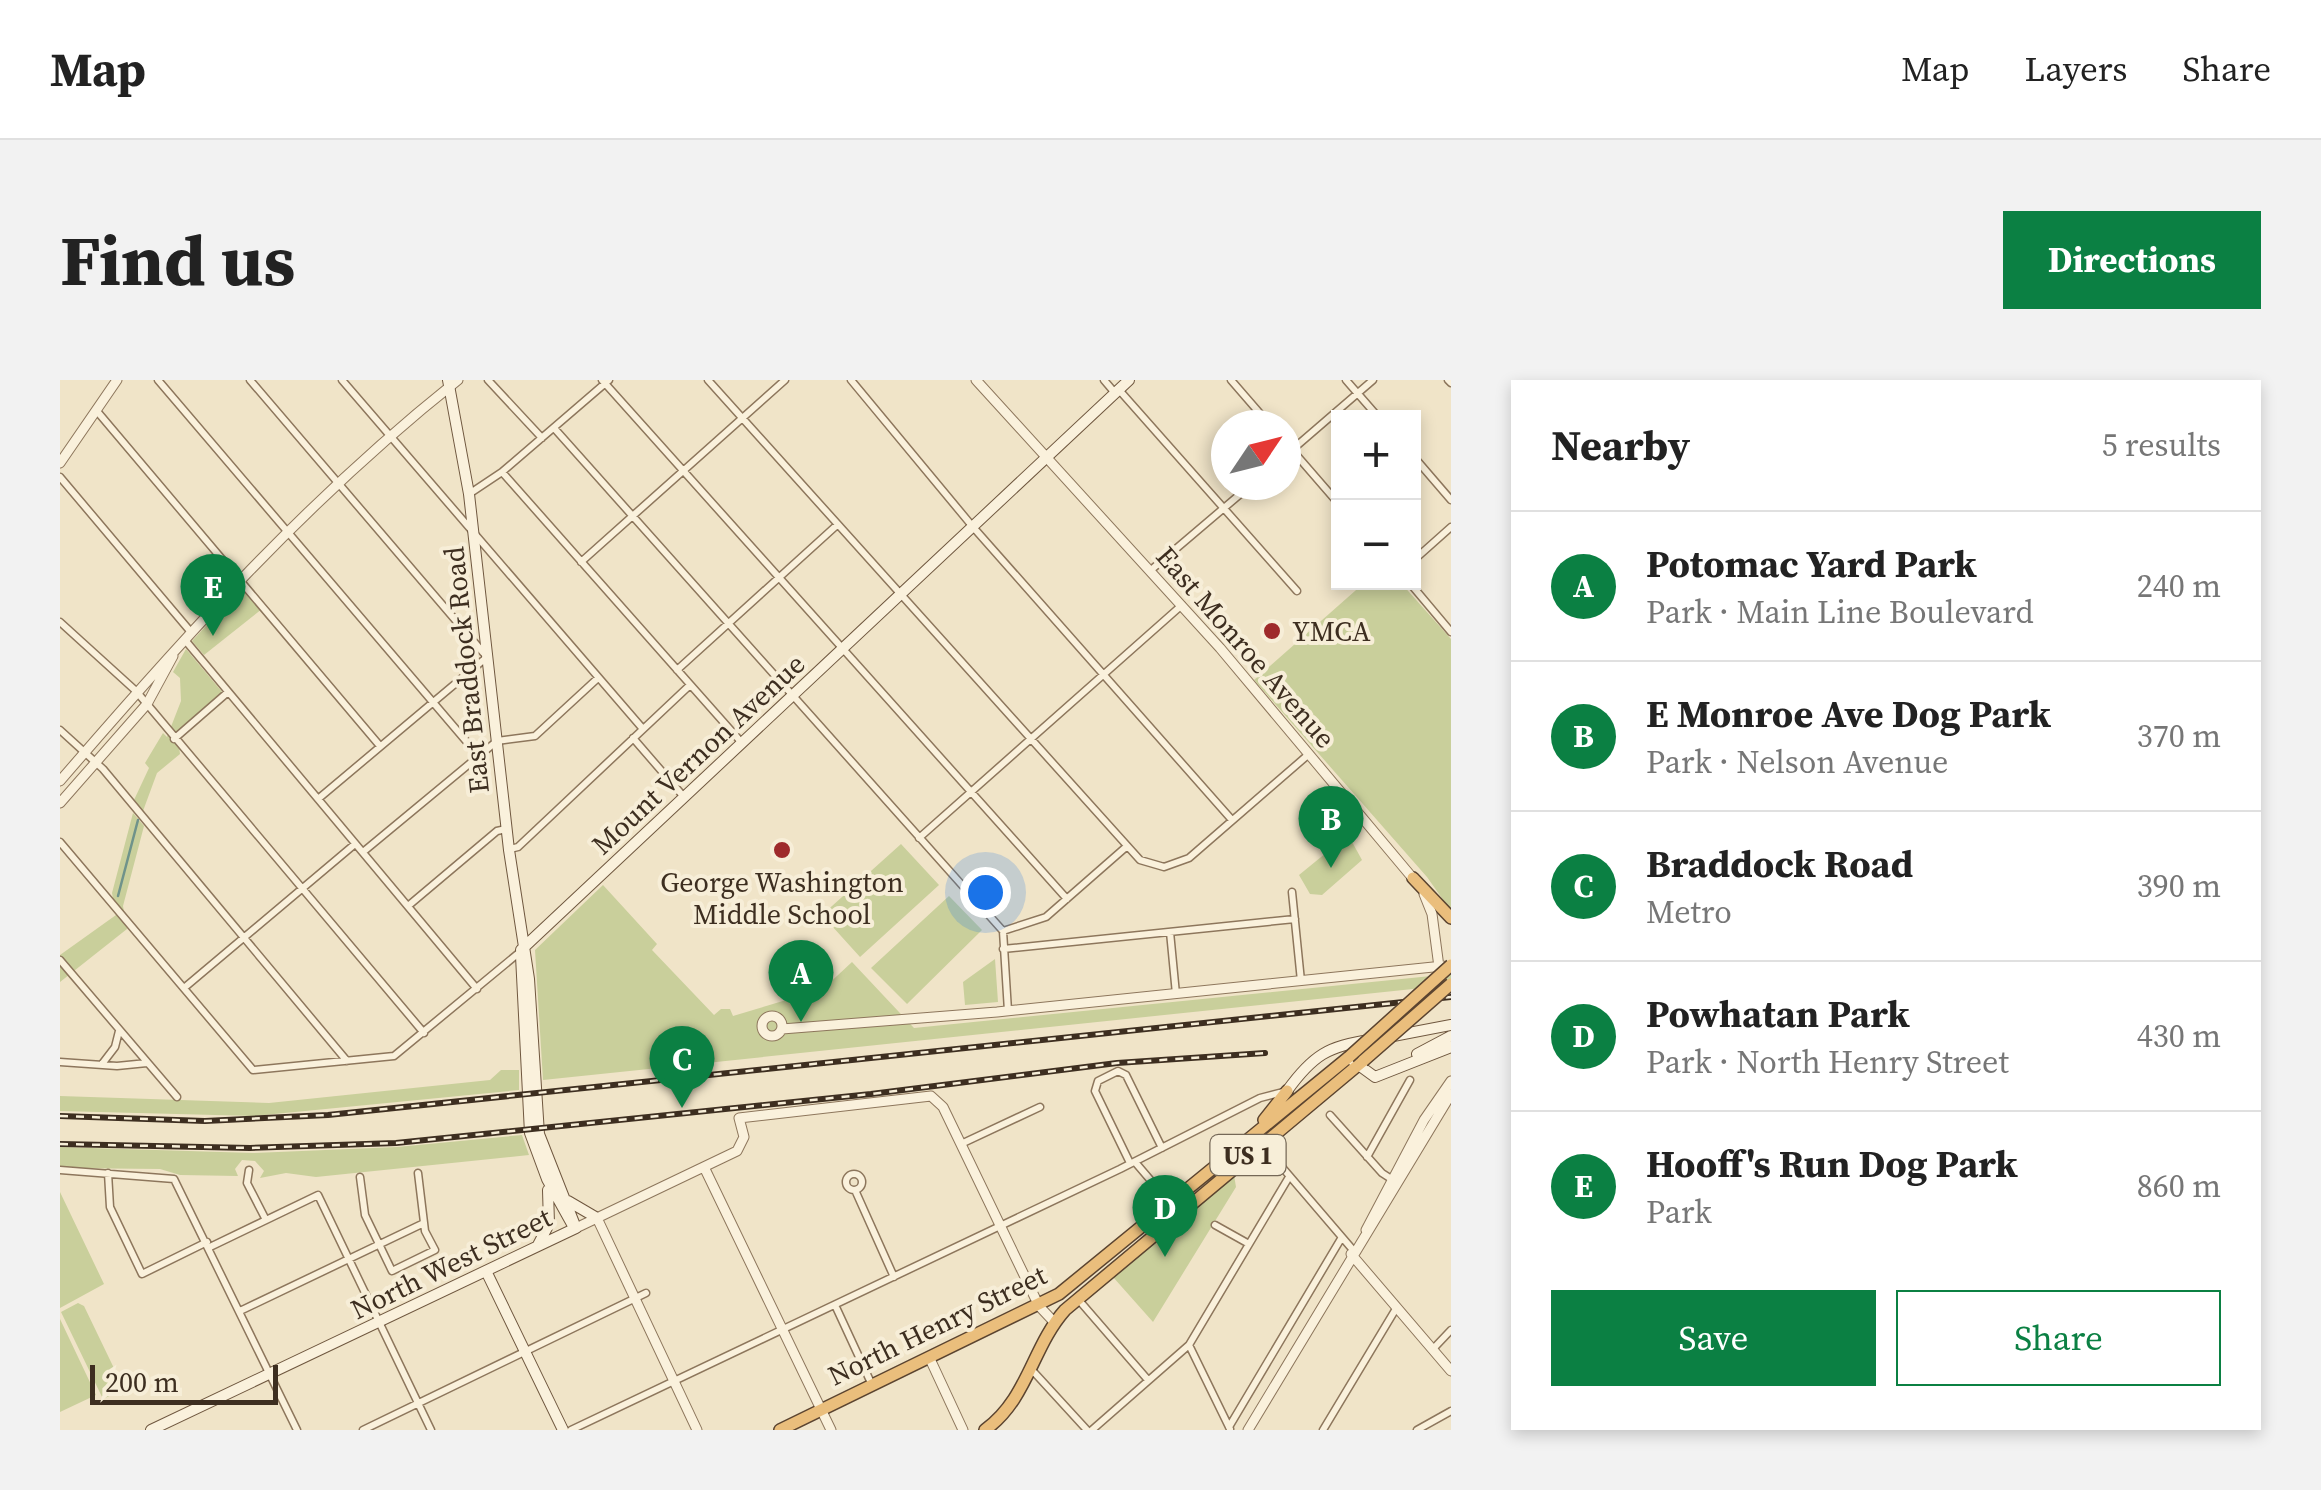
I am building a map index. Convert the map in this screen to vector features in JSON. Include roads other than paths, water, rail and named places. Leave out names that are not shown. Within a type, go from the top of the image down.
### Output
[{"type":"highway","points":[[1413,878],[1451,918]]},
{"type":"highway","name":"US 1","points":[[1353,1062],[1447,966]]},
{"type":"highway","name":"US 1","points":[[1353,1062],[1451,984]]},
{"type":"highway","name":"North Henry Street","points":[[1077,1298],[1238,1149],[1353,1062]]},
{"type":"highway","name":"North Henry Street","points":[[780,1430],[1039,1306],[1086,1276],[1175,1209],[1353,1062]]},
{"type":"highway","points":[[1238,1149],[1287,1091]]},
{"type":"highway","name":"US 1","points":[[985,1430],[1011,1406],[1054,1322],[1077,1298]]},
{"type":"main road","name":"Mount Vernon Avenue","points":[[522,950],[1129,380]]},
{"type":"main road","name":"East Braddock Road","points":[[452,382],[470,494],[508,850],[535,1026],[539,1134],[576,1228]]},
{"type":"main road","name":"East Braddock Road","points":[[522,950],[527,1108],[534,1148],[546,1179],[576,1228]]},
{"type":"main road","points":[[1287,1091],[1312,1058],[1328,1048],[1451,1026]]},
{"type":"main road","points":[[1353,1062],[1384,1069],[1451,1036]]},
{"type":"main road","points":[[1353,1062],[1369,1076],[1379,1076],[1451,1047]]},
{"type":"main road","points":[[536,1248],[549,1224],[546,1179]]},
{"type":"main road","points":[[562,1195],[597,1218]]},
{"type":"main road","name":"North West Street","points":[[159,1428],[576,1228]]},
{"type":"main road","points":[[486,1271],[567,1430]]},
{"type":"street","points":[[60,463],[117,380]]},
{"type":"street","points":[[158,380],[478,755]]},
{"type":"street","points":[[250,380],[486,656],[318,799]]},
{"type":"street","points":[[342,380],[643,729]]},
{"type":"street","points":[[488,380],[542,438]]},
{"type":"street","points":[[708,380],[1126,847],[1148,864],[1169,866],[1189,858],[1309,754]]},
{"type":"street","points":[[581,562],[786,380]]},
{"type":"street","points":[[851,380],[973,526],[1232,820]]},
{"type":"street","name":"East Monroe Avenue","points":[[976,380],[1182,605],[1413,878],[1431,908],[1447,966]]},
{"type":"street","points":[[1104,380],[1297,591]]},
{"type":"street","points":[[1231,380],[1257,410]]},
{"type":"street","points":[[1346,380],[1372,410]]},
{"type":"street","points":[[1301,443],[1373,380]]},
{"type":"street","points":[[470,494],[502,472],[606,381],[1067,899]]},
{"type":"street","points":[[60,781],[240,577],[338,482],[452,382]]},
{"type":"street","points":[[96,410],[380,746]]},
{"type":"street","points":[[554,428],[919,838],[1006,930]]},
{"type":"street","points":[[1301,465],[1336,500]]},
{"type":"street","points":[[1421,465],[1451,500]]},
{"type":"street","points":[[502,472],[742,743]]},
{"type":"street","points":[[60,477],[228,692],[477,989]]},
{"type":"street","points":[[1151,570],[1233,500]]},
{"type":"street","points":[[677,670],[837,525]]},
{"type":"street","points":[[1421,554],[1451,528]]},
{"type":"street","points":[[1416,590],[1451,632]]},
{"type":"street","points":[[919,838],[1182,605]]},
{"type":"street","points":[[60,622],[136,691],[424,1033]]},
{"type":"street","points":[[60,803],[147,704],[176,649]]},
{"type":"street","points":[[363,852],[497,741],[536,736],[598,678]]},
{"type":"street","points":[[508,850],[518,846],[690,685]]},
{"type":"street","points":[[174,738],[228,692]]},
{"type":"street","points":[[60,730],[96,762],[347,1062]]},
{"type":"street","points":[[633,738],[684,797]]},
{"type":"street","points":[[408,906],[497,831],[506,829]]},
{"type":"street","points":[[60,842],[184,988],[355,844]]},
{"type":"street","points":[[1006,930],[1042,920],[1126,847]]},
{"type":"street","points":[[1292,892],[1301,981]]},
{"type":"street","points":[[1002,949],[1294,919]]},
{"type":"street","points":[[1006,930],[1002,949],[1008,1012]]},
{"type":"street","points":[[1170,932],[1176,994]]},
{"type":"street","name":"Mount Vernon Avenue","points":[[184,988],[254,1070],[347,1062],[394,1056],[522,950]]},
{"type":"street","points":[[60,960],[177,1097]]},
{"type":"street","points":[[782,1029],[1008,1012],[1447,966]]},
{"type":"street","points":[[102,1064],[115,1048],[119,1030]]},
{"type":"street","points":[[60,1062],[147,1063]]},
{"type":"street","points":[[1162,1148],[1126,1075],[1118,1071],[1098,1080],[1095,1091],[1133,1163],[1175,1209]]},
{"type":"street","points":[[1367,1157],[1410,1080]]},
{"type":"street","points":[[1248,1430],[1451,1080]]},
{"type":"street","points":[[567,1430],[1133,1163],[1260,1098],[1287,1091]]},
{"type":"street","points":[[1394,1180],[1451,1094]]},
{"type":"street","name":"North West Street","points":[[576,1228],[740,1148],[744,1137],[739,1118],[928,1096],[941,1104],[960,1144]]},
{"type":"street","points":[[1040,1107],[960,1144],[1039,1306],[1054,1322]]},
{"type":"street","points":[[1330,1114],[1367,1157],[1394,1180]]},
{"type":"street","points":[[1269,1152],[1451,1370]]},
{"type":"street","points":[[704,1167],[831,1430]]},
{"type":"street","points":[[60,1170],[166,1175],[176,1182],[297,1430]]},
{"type":"street","points":[[248,1170],[247,1183],[266,1220]]},
{"type":"street","points":[[360,1177],[365,1215],[392,1272],[435,1250],[424,1223],[418,1172]]},
{"type":"street","points":[[108,1173],[110,1207],[142,1274],[318,1195],[430,1430]]},
{"type":"street","points":[[1032,1370],[1087,1430],[1189,1345],[1289,1177]]},
{"type":"street","points":[[855,1190],[894,1277]]},
{"type":"street","points":[[597,1218],[697,1430]]},
{"type":"street","points":[[240,1311],[424,1223]]},
{"type":"street","points":[[1216,1224],[1249,1244]]},
{"type":"street","points":[[1230,1428],[1342,1236]]},
{"type":"street","points":[[363,1430],[646,1294]]},
{"type":"street","points":[[1077,1298],[1148,1380]]},
{"type":"street","points":[[834,1305],[873,1386]]},
{"type":"street","points":[[1326,1429],[1397,1306]]},
{"type":"street","points":[[1434,1349],[1451,1330]]},
{"type":"street","points":[[1189,1345],[1230,1428]]},
{"type":"street","points":[[930,1359],[964,1430]]},
{"type":"street","points":[[1417,1430],[1451,1410]]},
{"type":"waterway","points":[[118,896],[138,820]]},
{"type":"railway","points":[[60,1116],[205,1121],[328,1115],[1451,997]]},
{"type":"railway","points":[[60,1144],[250,1148],[396,1143],[871,1094],[1117,1063],[1265,1053]]},
{"type":"place","name":"YMCA","points":[[1272,631]]},
{"type":"place","name":"Hooff's Run Dog Park","points":[[213,636]]},
{"type":"place","name":"George Washington Middle School","points":[[782,850]]},
{"type":"place","name":"E Monroe Ave Dog Park","points":[[1331,868]]},
{"type":"place","name":"Potomac Yard Park","points":[[801,1022]]},
{"type":"place","name":"Braddock Road","points":[[682,1108]]},
{"type":"place","name":"Powhatan Park","points":[[1165,1257]]}]
